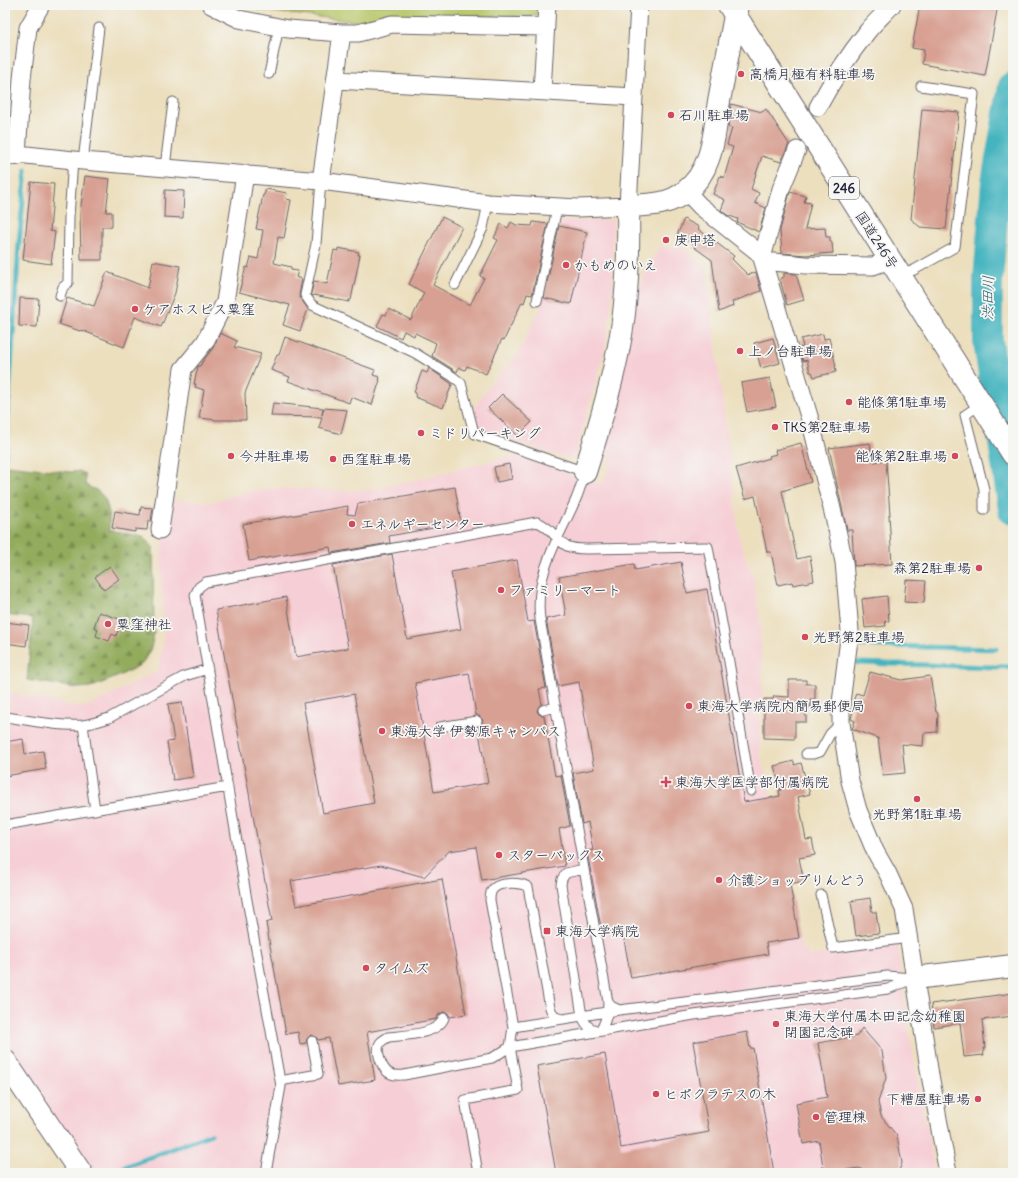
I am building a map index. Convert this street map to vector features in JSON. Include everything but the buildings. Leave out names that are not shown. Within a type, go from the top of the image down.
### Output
[{"type":"main road","points":[[584,472],[594,444],[619,345],[628,279],[628,206],[661,204],[671,201],[696,182],[708,160],[711,150],[734,8]]},
{"type":"main road","name":"国道246号","points":[[734,8],[895,268],[1013,454]]},
{"type":"main road","points":[[915,978],[1013,966]]},
{"type":"main road","points":[[5,1061],[81,1173]]},
{"type":"street","points":[[41,5],[28,28],[11,153],[78,161],[321,181],[488,203],[557,208],[628,206],[639,5]]},
{"type":"street","points":[[211,5],[239,19],[279,28],[342,33],[358,33],[392,24],[546,27]]},
{"type":"street","points":[[542,92],[547,5]]},
{"type":"street","points":[[818,107],[851,53],[868,31],[892,5]]},
{"type":"street","points":[[321,181],[342,33]]},
{"type":"street","points":[[336,80],[634,98]]},
{"type":"street","points":[[763,261],[782,189],[797,150]]},
{"type":"street","points":[[160,530],[183,369],[205,342],[225,302],[245,174]]},
{"type":"street","points":[[686,191],[700,206],[758,252],[763,261],[811,423],[844,562],[850,631],[841,703],[841,723],[850,781],[858,810],[875,851],[888,874],[904,909],[930,1075],[948,1173]]},
{"type":"street","points":[[763,261],[806,265],[873,266],[895,268]]},
{"type":"lane","points":[[60,296],[63,287],[68,283],[69,217],[99,28]]},
{"type":"lane","points":[[269,74],[279,28]]},
{"type":"lane","points":[[895,268],[914,270],[955,246],[974,94],[921,86]]},
{"type":"lane","points":[[165,167],[174,102]]},
{"type":"lane","points":[[321,181],[316,244],[305,295],[312,305],[414,353],[452,376],[461,384],[475,434],[584,472],[577,497],[542,577],[539,605],[607,1007],[606,1019],[600,1031]]},
{"type":"lane","points":[[455,285],[483,228],[488,203]]},
{"type":"lane","points":[[537,301],[557,208]]},
{"type":"lane","points":[[977,397],[965,415],[984,489],[984,510]]},
{"type":"lane","points":[[266,1173],[281,1086],[247,900],[195,595],[199,587],[206,582],[537,522],[544,524],[566,546],[572,548],[708,547],[751,791]]},
{"type":"lane","points":[[5,717],[58,724],[83,725],[109,718],[185,676],[208,669]]},
{"type":"lane","points":[[543,710],[556,707]]},
{"type":"lane","points":[[440,727],[477,721]]},
{"type":"lane","points":[[806,754],[820,752],[830,734],[841,723]]},
{"type":"lane","points":[[83,725],[95,810]]},
{"type":"lane","points":[[5,825],[228,787]]},
{"type":"lane","points":[[584,869],[566,873],[562,879],[561,885],[582,1016],[585,1024],[591,1029],[600,1031]]},
{"type":"lane","points":[[478,1173],[465,1100],[518,1090],[510,1047],[513,1027],[490,900],[490,893],[493,888],[517,883],[524,884],[528,887],[550,1008],[552,1015],[558,1019],[582,1016],[611,1006],[619,1010],[887,976],[915,978]]},
{"type":"lane","points":[[821,895],[833,948],[909,938]]},
{"type":"lane","points":[[444,1018],[442,1023],[431,1030],[388,1037],[384,1039],[380,1043],[379,1048],[381,1062],[384,1069],[390,1074],[396,1076],[404,1075],[492,1058],[510,1047],[694,1015],[888,988],[915,978]]},
{"type":"lane","points":[[513,1027],[564,1018]]},
{"type":"lane","points":[[280,1081],[318,1074],[312,1041]]},
{"type":"shaded area","points":[[613,220],[613,287],[605,349],[575,456],[569,458],[555,455],[485,432],[478,427],[473,408],[490,385],[519,352],[540,309],[560,221]]},
{"type":"shaded area","name":"東海大学 伊勢原キャンパス","points":[[660,247],[684,249],[706,268],[740,541],[753,576],[760,620],[763,697],[759,698],[760,754],[773,803],[802,951],[807,950],[808,956],[894,945],[898,947],[905,1009],[935,1173],[88,1173],[5,1052],[5,692],[80,707],[90,705],[158,671],[164,637],[161,556],[170,500],[211,502],[246,492],[277,488],[354,491],[380,488],[517,455],[561,468],[573,476],[600,484],[610,468],[607,446],[620,373],[644,272]]},
{"type":"green space","points":[[247,5],[539,5],[538,13],[534,17],[389,15],[361,22],[258,10]]},
{"type":"green space","points":[[6,465],[70,472],[80,471],[85,474],[85,484],[100,493],[106,502],[109,513],[109,530],[144,537],[153,547],[154,633],[151,648],[142,664],[119,676],[92,687],[77,688],[27,680],[33,618],[5,615]]},
{"type":"waterway","name":"渋田川","points":[[1013,86],[996,182],[988,280],[988,341],[1013,510]]},
{"type":"waterway","points":[[5,457],[19,243],[26,170]]},
{"type":"waterway","points":[[854,645],[996,649]]},
{"type":"waterway","points":[[858,663],[996,667],[1013,666]]},
{"type":"waterway","points":[[109,1173],[211,1134]]},
{"type":"place","name":"高橋月極有料駐車場","points":[[741,74]]},
{"type":"place","name":"石川駐車場","points":[[671,115]]},
{"type":"place","name":"庚申塔","points":[[666,240]]},
{"type":"place","name":"かもめのいえ","points":[[566,265]]},
{"type":"place","name":"ケアホスピス粟窪","points":[[135,309]]},
{"type":"place","name":"上ノ台駐車場","points":[[740,351]]},
{"type":"place","name":"能條第1駐車場","points":[[849,402]]},
{"type":"place","name":"TKS第2駐車場","points":[[775,427]]},
{"type":"place","name":"ミドリパーキング","points":[[421,433]]},
{"type":"place","name":"今井駐車場","points":[[231,456]]},
{"type":"place","name":"能條第2駐車場","points":[[955,456]]},
{"type":"place","name":"西窪駐車場","points":[[333,459]]},
{"type":"place","name":"エネルギーセンター","points":[[352,524]]},
{"type":"place","name":"森第2駐車場","points":[[979,568]]},
{"type":"place","name":"ファミリーマート","points":[[501,590]]},
{"type":"place","name":"粟窪神社","points":[[108,624]]},
{"type":"place","name":"光野第2駐車場","points":[[805,637]]},
{"type":"place","name":"東海大学病院内簡易郵便局","points":[[689,706]]},
{"type":"place","name":"東海大学 伊勢原キャンパス","points":[[382,731]]},
{"type":"place","name":"東海大学医学部付属病院","points":[[666,782]]},
{"type":"place","name":"光野第1駐車場","points":[[917,799]]},
{"type":"place","name":"スターバックス","points":[[499,855]]},
{"type":"place","name":"介護ショップりんどう","points":[[719,880]]},
{"type":"place","name":"東海大学病院","points":[[547,931]]},
{"type":"place","name":"タイムズ","points":[[366,968]]},
{"type":"place","name":"東海大学付属本田記念幼稚園 閉園記念碑","points":[[776,1024]]},
{"type":"place","name":"ヒポクラテスの木","points":[[656,1094]]},
{"type":"place","name":"下糟屋駐車場","points":[[978,1099]]},
{"type":"place","name":"管理棟","points":[[816,1117]]}]
